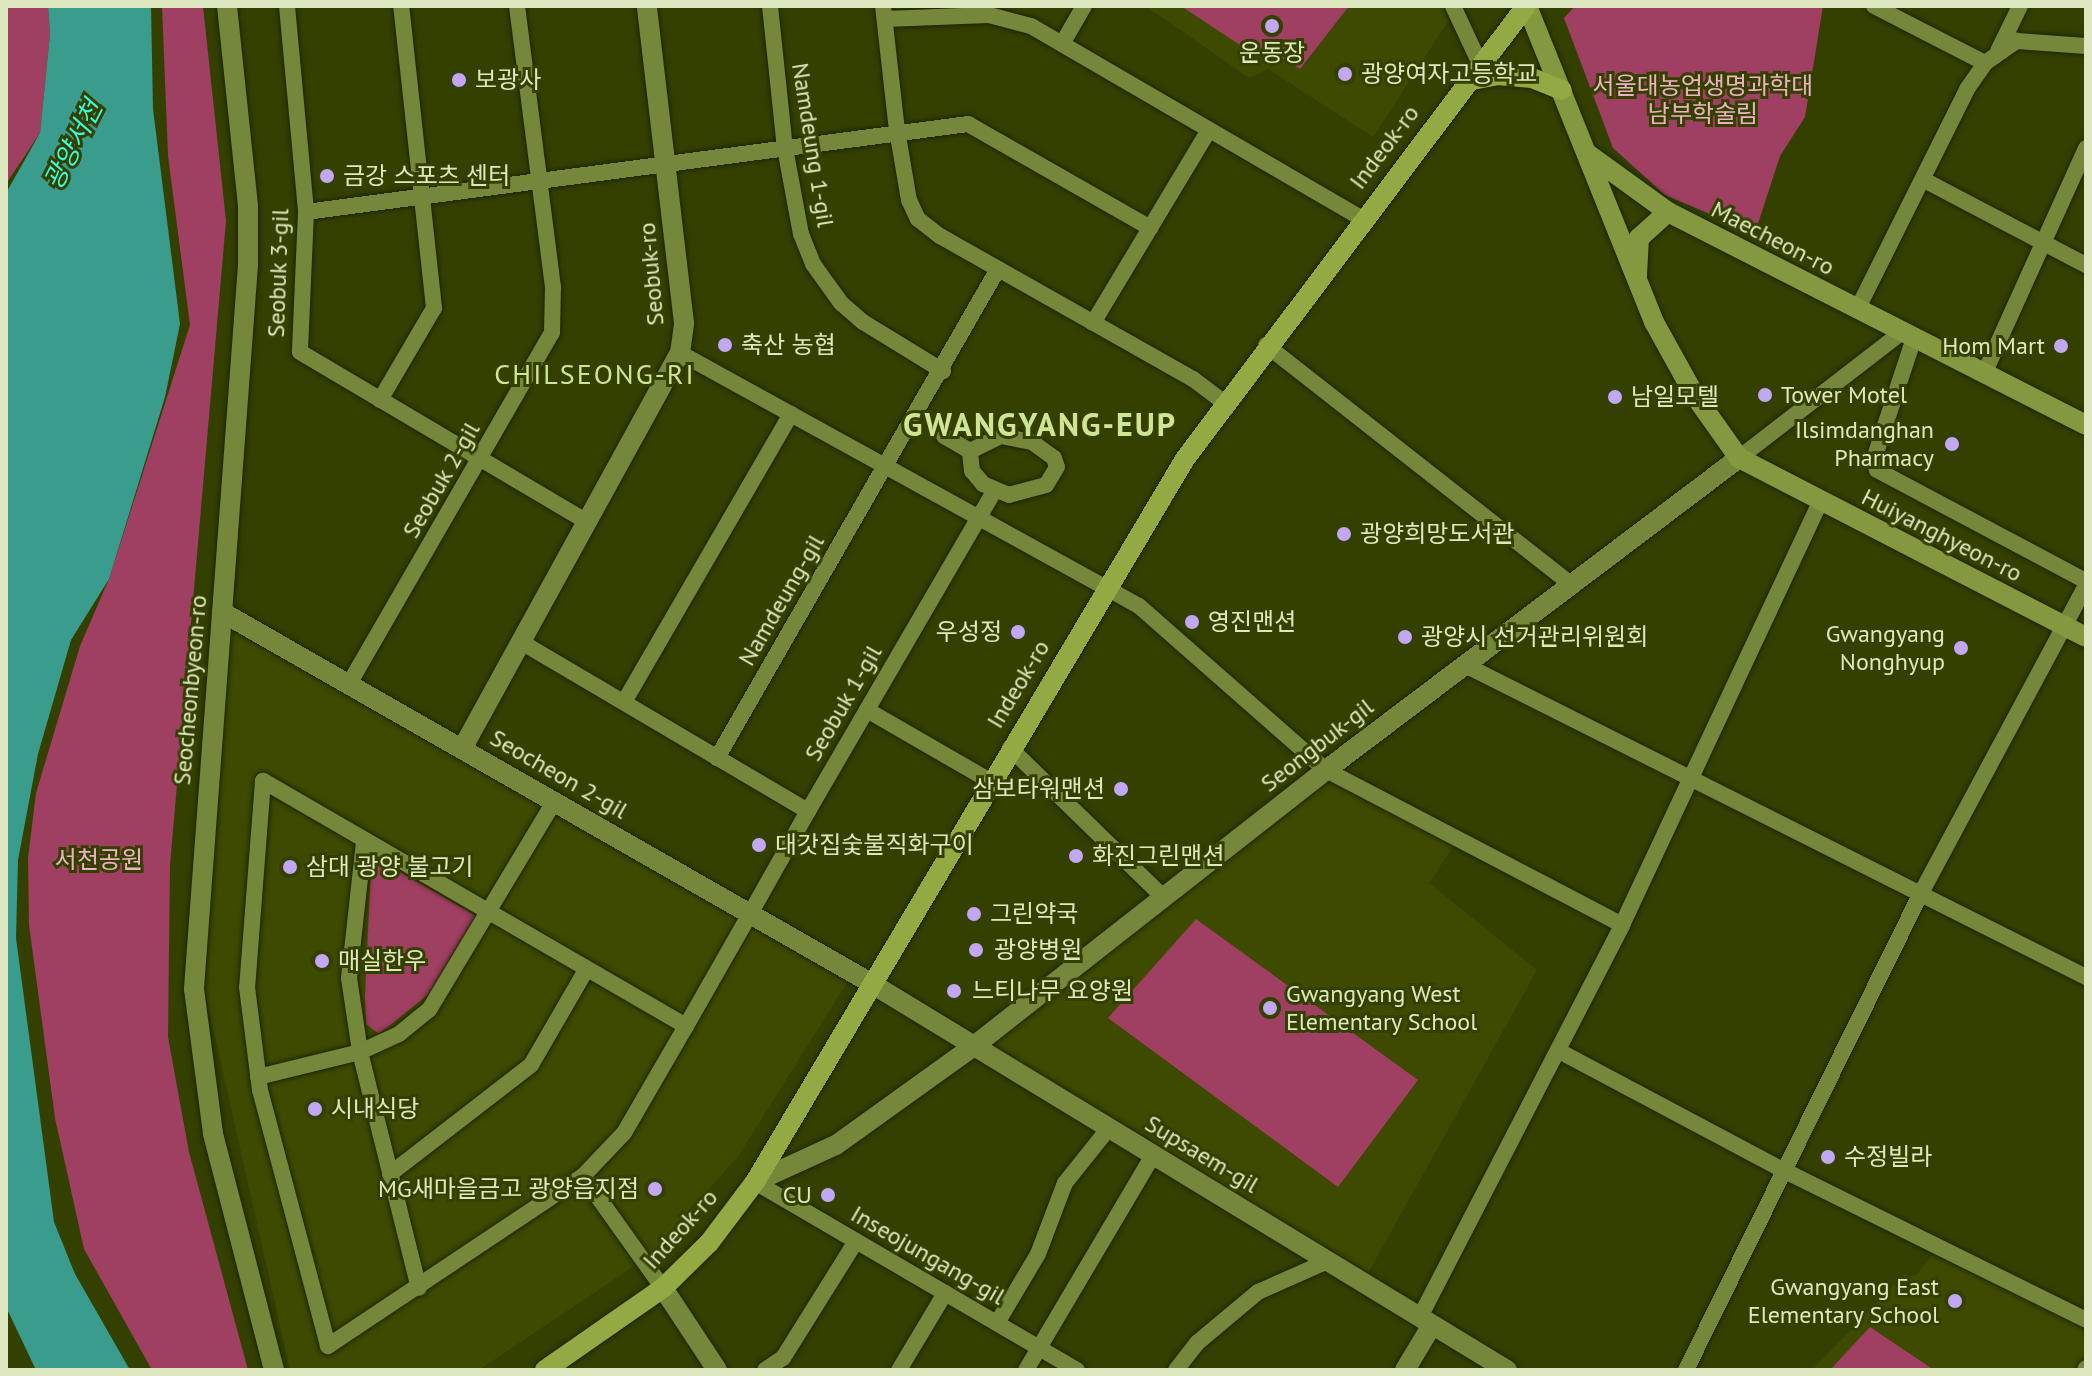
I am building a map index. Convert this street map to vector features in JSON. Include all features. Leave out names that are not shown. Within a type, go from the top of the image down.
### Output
[{"type":"main road","name":"Indeok-ro","points":[[545,1370],[663,1288],[709,1243],[755,1182],[869,982],[1105,589],[1224,402],[1526,6]]},
{"type":"main road","points":[[1526,6],[1587,153]]},
{"type":"main road","points":[[1467,81],[1497,75],[1532,78],[1562,90]]},
{"type":"main road","name":"Maecheon-ro","points":[[1587,153],[1668,212],[2086,425]]},
{"type":"main road","name":"Huiyanghyeon-ro","points":[[1587,153],[1637,282],[1695,396],[1739,458],[2086,637]]},
{"type":"main road","points":[[1637,282],[1639,238],[1668,212]]},
{"type":"street","name":"Seocheonbyeon-ro","points":[[227,6],[248,232],[194,989],[198,1049],[213,1134],[274,1370]]},
{"type":"street","name":"Seobuk 3-gil","points":[[287,6],[306,212],[300,352],[587,522]]},
{"type":"street","points":[[380,400],[434,308],[401,6]]},
{"type":"street","name":"Seobuk 2-gil","points":[[349,684],[552,333],[553,287],[517,6]]},
{"type":"street","name":"Seobuk-ro","points":[[462,749],[680,353],[684,323],[647,6]]},
{"type":"street","name":"Namdeung 1-gil","points":[[770,6],[785,148],[801,234],[813,264],[841,303],[863,322],[943,371]]},
{"type":"street","points":[[1062,44],[1084,6]]},
{"type":"street","points":[[1453,6],[1480,64]]},
{"type":"street","points":[[1874,6],[1985,63]]},
{"type":"street","points":[[1857,310],[1967,89],[1985,63],[1998,51],[2020,6]]},
{"type":"street","points":[[1224,402],[1193,379],[998,269],[918,219],[909,200],[897,130],[884,13],[989,15],[1031,26],[1362,219]]},
{"type":"street","points":[[1998,51],[2034,40],[2086,46]]},
{"type":"street","points":[[306,212],[785,148],[897,130],[968,124],[1150,228]]},
{"type":"street","points":[[1093,323],[1209,130]]},
{"type":"street","points":[[1984,374],[2086,148]]},
{"type":"street","points":[[1924,180],[2086,265]]},
{"type":"street","name":"Namdeung-gil","points":[[717,758],[943,371],[998,269]]},
{"type":"street","points":[[1686,1370],[1920,895],[2086,583],[1877,470],[1874,459],[1908,335]]},
{"type":"street","name":"Seongbuk-gil","points":[[755,1182],[836,1145],[974,1046],[1326,770],[1739,458],[1908,335]]},
{"type":"street","points":[[1266,345],[1572,585]]},
{"type":"street","points":[[680,353],[1139,606],[1326,770],[1622,925]]},
{"type":"street","points":[[624,702],[791,414]]},
{"type":"street","points":[[944,436],[970,451]]},
{"type":"street","points":[[1017,438],[1044,448],[1054,458],[1057,467],[1046,485],[1020,495],[994,492],[972,471],[970,451],[989,439],[1017,438]]},
{"type":"street","name":"Seobuk 1-gil","points":[[258,1077],[328,1346],[583,1176],[624,1133],[994,492]]},
{"type":"street","points":[[1405,1370],[1426,1321],[1622,925],[1820,502]]},
{"type":"street","name":"Seocheon 2-gil","points":[[222,612],[869,982]]},
{"type":"street","points":[[521,642],[808,811]]},
{"type":"street","points":[[1465,665],[2086,977]]},
{"type":"street","points":[[867,710],[990,781]]},
{"type":"street","points":[[1010,748],[1164,898]]},
{"type":"street","points":[[554,802],[490,912],[429,1010],[399,1034],[360,1052],[258,1077],[247,987],[263,781],[364,842],[490,912],[686,1026]]},
{"type":"street","points":[[364,842],[349,978],[360,1052],[419,1288]]},
{"type":"street","points":[[390,1174],[531,1065],[586,970]]},
{"type":"street","name":"Supsaem-gil","points":[[869,982],[1507,1370]]},
{"type":"street","points":[[1559,1051],[1783,1170],[2086,1320]]},
{"type":"street","points":[[997,1323],[1038,1254],[1065,1183],[1109,1128]]},
{"type":"street","points":[[1026,1370],[1153,1155]]},
{"type":"street","points":[[583,1176],[717,1370]]},
{"type":"street","name":"Inseojungang-gil","points":[[755,1182],[1077,1370]]},
{"type":"street","points":[[765,1370],[783,1358],[856,1241]]},
{"type":"street","points":[[1176,1370],[1197,1343],[1258,1292],[1328,1261]]},
{"type":"street","points":[[899,1370],[945,1293]]},
{"type":"shaded area","name":"광양여자고등학교","points":[[1146,6],[1458,6],[1373,137],[1268,69],[1249,78]]},
{"type":"shaded area","points":[[226,625],[848,981],[737,1158],[646,1258],[479,1370],[292,1370],[288,1361],[205,992]]},
{"type":"shaded area","name":"Gwangyang West Elementary School","points":[[1326,770],[1456,842],[1429,883],[1537,970],[1363,1282],[974,1046]]},
{"type":"shaded area","name":"Gwangyang East Elementary School","points":[[1935,1253],[2082,1327],[2086,1356],[2080,1370],[1812,1370],[1904,1275],[1915,1276]]},
{"type":"green space","points":[[6,6],[48,6],[50,34],[40,133],[6,184]]},
{"type":"green space","name":"서천공원","points":[[162,6],[203,6],[226,221],[170,865],[168,1037],[189,1152],[248,1370],[152,1370],[84,1249],[55,1118],[29,925],[28,858],[36,793],[80,646],[109,579],[190,325],[168,156]]},
{"type":"green space","name":"운동장","points":[[1181,6],[1349,6],[1300,69],[1264,47],[1252,53]]},
{"type":"green space","name":"서울대농업생명과학대 남부학술림","points":[[1575,6],[1823,6],[1805,117],[1780,156],[1755,233],[1665,195],[1613,148],[1564,18]]},
{"type":"green space","points":[[381,861],[478,917],[430,993],[379,1034],[366,1024],[365,996],[371,867]]},
{"type":"green space","points":[[1196,919],[1418,1080],[1338,1187],[1108,1018]]},
{"type":"green space","points":[[1870,1327],[1934,1370],[1830,1370]]},
{"type":"water","name":"광양서천","points":[[48,6],[151,6],[153,109],[180,324],[165,397],[109,579],[71,640],[38,754],[18,860],[16,938],[54,1222],[75,1274],[130,1370],[36,1370],[6,1307],[6,193],[40,133],[50,34]]},
{"type":"place","name":"운동장","points":[[1272,26]]},
{"type":"place","name":"광양여자고등학교","points":[[1345,74]]},
{"type":"place","name":"보광사","points":[[459,80]]},
{"type":"place","name":"금강 스포츠 센터","points":[[327,176]]},
{"type":"place","name":"축산 농협","points":[[725,345]]},
{"type":"place","name":"Hom Mart","points":[[2061,346]]},
{"type":"place","name":"Tower Motel","points":[[1765,395]]},
{"type":"place","name":"남일모텔","points":[[1615,397]]},
{"type":"place","name":"Ilsimdanghan Pharmacy","points":[[1952,444]]},
{"type":"place","name":"광양희망도서관","points":[[1344,534]]},
{"type":"place","name":"영진맨션","points":[[1192,622]]},
{"type":"place","name":"우성정","points":[[1018,632]]},
{"type":"place","name":"광양시 선거관리위원회","points":[[1405,637]]},
{"type":"place","name":"Gwangyang Nonghyup","points":[[1961,648]]},
{"type":"place","name":"삼보타워맨션","points":[[1121,789]]},
{"type":"place","name":"대갓집숯불직화구이","points":[[759,845]]},
{"type":"place","name":"화진그린맨션","points":[[1076,856]]},
{"type":"place","name":"삼대 광양 불고기","points":[[290,867]]},
{"type":"place","name":"그린약국","points":[[974,914]]},
{"type":"place","name":"광양병원","points":[[976,950]]},
{"type":"place","name":"매실한우","points":[[322,961]]},
{"type":"place","name":"느티나무 요양원","points":[[954,991]]},
{"type":"place","name":"Gwangyang West Elementary School","points":[[1270,1008]]},
{"type":"place","name":"시내식당","points":[[315,1109]]},
{"type":"place","name":"수정빌라","points":[[1828,1157]]},
{"type":"place","name":"MG새마을금고 광양읍지점","points":[[655,1189]]},
{"type":"place","name":"CU","points":[[828,1195]]},
{"type":"place","name":"Gwangyang East Elementary School","points":[[1955,1301]]},
{"type":"district","name":"CHILSEONG-RI","points":[[595,374]]},
{"type":"district","name":"GWANGYANG-EUP","points":[[1040,424]]}]
